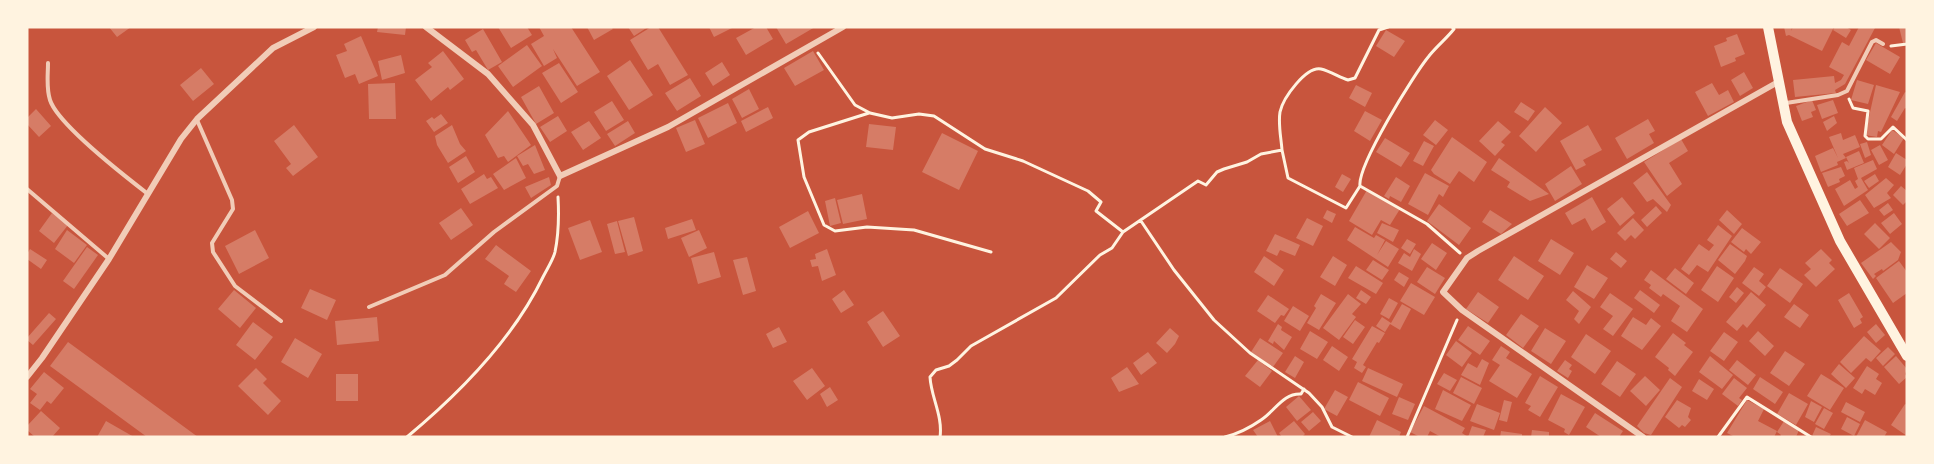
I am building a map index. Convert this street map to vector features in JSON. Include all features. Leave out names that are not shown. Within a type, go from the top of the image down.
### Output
[{"type":"main road","points":[[1768,27],[1787,122],[1840,240],[1907,356]]},
{"type":"street","points":[[27,377],[109,259],[181,138],[197,119],[273,48],[315,27]]},
{"type":"street","points":[[426,27],[488,74],[532,125],[560,176],[668,128],[843,27]]},
{"type":"street","points":[[1643,437],[1462,309],[1443,292],[1467,258],[1778,82]]},
{"type":"lane","points":[[1785,103],[1838,95],[1847,91],[1872,42],[1876,40],[1883,44]]},
{"type":"lane","points":[[48,63],[48,90],[55,110],[72,130],[149,195]]},
{"type":"lane","points":[[197,119],[232,200],[233,209],[212,243],[213,252],[235,286],[281,321]]},
{"type":"lane","points":[[369,307],[445,275],[494,232],[557,186],[560,176]]},
{"type":"lane","points":[[27,189],[109,259]]},
{"type":"path","points":[[1388,27],[1379,30],[1355,78],[1348,80],[1320,69],[1310,71],[1299,80],[1283,103],[1280,112],[1282,150],[1288,178],[1346,208],[1360,186],[1359,181],[1367,161],[1401,94],[1453,28],[1459,27]]},
{"type":"path","points":[[1883,44],[1894,47],[1907,44]]},
{"type":"path","points":[[811,45],[855,105],[870,113],[892,118],[919,114],[934,116],[985,149],[1023,161],[1088,191],[1101,202],[1096,211],[1123,232]]},
{"type":"path","points":[[1847,91],[1853,108],[1868,111],[1865,136],[1881,139],[1893,128],[1907,140]]},
{"type":"path","points":[[870,113],[809,132],[798,140],[804,177],[824,225],[835,231],[867,227],[914,230],[991,252]]},
{"type":"path","points":[[940,437],[939,416],[930,387],[930,377],[936,370],[957,360],[971,346],[1056,298],[1093,261],[1113,248],[1123,232],[1198,181],[1206,185],[1217,172],[1247,162],[1261,154],[1282,150]]},
{"type":"path","points":[[407,437],[430,418],[486,362],[533,297],[554,254],[559,222],[557,186]]},
{"type":"path","points":[[1360,186],[1427,224],[1467,258]]},
{"type":"path","points":[[1141,221],[1174,270],[1215,320],[1250,353],[1304,389],[1322,407],[1332,427],[1352,437]]},
{"type":"path","points":[[1407,437],[1462,309]]},
{"type":"path","points":[[1225,437],[1260,421],[1287,396],[1301,394],[1304,389]]},
{"type":"path","points":[[1718,437],[1747,398],[1811,437]]},
{"type":"building","points":[[109,27],[131,27],[117,37]]},
{"type":"building","points":[[378,27],[406,27],[405,35],[377,32]]},
{"type":"building","points":[[498,27],[527,27],[532,35],[511,48]]},
{"type":"building","points":[[539,27],[571,27],[600,72],[577,86],[553,49],[557,58],[544,66],[531,44],[544,36]]},
{"type":"building","points":[[587,27],[611,27],[613,29],[594,40]]},
{"type":"building","points":[[628,27],[648,27],[634,36]]},
{"type":"building","points":[[651,27],[658,27],[688,75],[670,85],[658,64],[648,70],[630,40]]},
{"type":"building","points":[[709,27],[734,27],[714,37]]},
{"type":"building","points":[[756,27],[766,27],[773,39],[746,55],[736,38]]},
{"type":"building","points":[[776,27],[815,27],[786,44]]},
{"type":"building","points":[[1784,27],[1792,27],[1791,31],[1793,27],[1834,27],[1822,51],[1789,35],[1786,36]]},
{"type":"building","points":[[1835,27],[1846,27],[1851,30],[1846,38],[1833,30]]},
{"type":"building","points":[[1859,27],[1875,28],[1845,84],[1835,90],[1836,93],[1795,97],[1793,80],[1834,76],[1835,83],[1841,80],[1844,75],[1829,67],[1842,42],[1849,46]]},
{"type":"building","points":[[1899,27],[1907,27],[1907,42],[1903,43]]},
{"type":"building","points":[[483,29],[502,62],[488,70],[476,50],[472,52],[465,40]]},
{"type":"building","points":[[1386,30],[1405,41],[1394,57],[1376,46]]},
{"type":"building","points":[[1737,34],[1745,54],[1735,58],[1736,61],[1721,67],[1714,46]]},
{"type":"building","points":[[361,36],[378,76],[359,84],[355,74],[345,78],[336,55],[347,51],[344,44]]},
{"type":"building","points":[[1876,43],[1900,57],[1890,74],[1866,60]]},
{"type":"building","points":[[527,45],[542,66],[513,87],[498,66]]},
{"type":"building","points":[[443,51],[464,79],[450,90],[448,87],[431,101],[415,80],[432,67],[428,63]]},
{"type":"building","points":[[813,51],[824,70],[795,86],[784,68]]},
{"type":"building","points":[[401,55],[405,73],[382,80],[378,61]]},
{"type":"building","points":[[630,60],[653,95],[629,110],[607,76]]},
{"type":"building","points":[[722,62],[730,75],[713,86],[705,73]]},
{"type":"building","points":[[559,63],[578,92],[561,103],[542,73]]},
{"type":"building","points":[[201,68],[214,84],[193,101],[180,85]]},
{"type":"building","points":[[1744,72],[1753,88],[1740,96],[1731,80]]},
{"type":"building","points":[[690,78],[701,96],[677,111],[665,93]]},
{"type":"building","points":[[1857,80],[1874,85],[1868,104],[1851,100]]},
{"type":"building","points":[[395,83],[396,119],[369,119],[368,84]]},
{"type":"building","points":[[1712,83],[1719,95],[1728,90],[1734,102],[1708,116],[1695,92]]},
{"type":"building","points":[[1356,85],[1372,93],[1365,107],[1349,98]]},
{"type":"building","points":[[1876,85],[1900,92],[1881,132],[1878,131],[1877,137],[1865,135]]},
{"type":"building","points":[[539,86],[554,113],[536,124],[521,97]]},
{"type":"building","points":[[749,89],[759,109],[742,118],[732,99]]},
{"type":"building","points":[[1905,92],[1907,93],[1907,109],[1905,108],[1897,121],[1891,117]]},
{"type":"building","points":[[1812,100],[1816,110],[1811,112],[1813,117],[1802,121],[1796,106]]},
{"type":"building","points":[[1833,100],[1838,113],[1822,119],[1817,105]]},
{"type":"building","points":[[612,101],[624,120],[606,131],[594,112]]},
{"type":"building","points":[[1521,102],[1535,111],[1528,121],[1514,112]]},
{"type":"building","points":[[728,103],[737,123],[708,138],[698,118]]},
{"type":"building","points":[[768,107],[773,118],[746,132],[741,121]]},
{"type":"building","points":[[1545,107],[1562,123],[1536,152],[1519,136]]},
{"type":"building","points":[[36,109],[51,126],[39,137],[27,124],[27,118]]},
{"type":"building","points":[[508,111],[531,145],[508,162],[504,156],[498,158],[485,135]]},
{"type":"building","points":[[1365,111],[1382,120],[1370,141],[1354,131]]},
{"type":"building","points":[[441,114],[448,123],[434,132],[426,121]]},
{"type":"building","points":[[558,116],[567,131],[550,142],[540,127]]},
{"type":"building","points":[[1834,116],[1837,123],[1827,131],[1823,122]]},
{"type":"building","points":[[1648,119],[1655,131],[1649,134],[1654,143],[1627,159],[1615,138]]},
{"type":"building","points":[[695,120],[705,144],[686,152],[676,128]]},
{"type":"building","points":[[1435,120],[1448,130],[1436,145],[1423,135]]},
{"type":"building","points":[[589,121],[601,138],[583,150],[571,132]]},
{"type":"building","points":[[628,121],[635,133],[615,146],[607,134]]},
{"type":"building","points":[[1498,121],[1511,132],[1501,142],[1505,145],[1495,156],[1479,141]]},
{"type":"building","points":[[869,124],[896,127],[893,150],[866,147]]},
{"type":"building","points":[[294,125],[318,157],[293,176],[286,168],[291,164],[274,141]]},
{"type":"building","points":[[452,125],[460,144],[466,151],[448,163],[437,145],[435,136]]},
{"type":"building","points":[[1588,125],[1602,150],[1583,160],[1586,165],[1576,170],[1560,141]]},
{"type":"building","points":[[1892,130],[1904,138],[1894,154],[1882,145]]},
{"type":"building","points":[[942,133],[978,151],[959,190],[922,172]]},
{"type":"building","points":[[1841,133],[1843,140],[1855,135],[1860,147],[1843,154],[1846,158],[1837,162],[1838,165],[1821,172],[1815,156],[1833,148],[1838,158],[1829,137]]},
{"type":"building","points":[[1452,137],[1487,162],[1474,182],[1459,171],[1450,184],[1431,170]]},
{"type":"building","points":[[1385,138],[1410,153],[1401,167],[1376,152]]},
{"type":"building","points":[[1681,139],[1688,151],[1669,163],[1682,184],[1667,196],[1644,162]]},
{"type":"building","points":[[1424,141],[1434,146],[1423,166],[1413,161]]},
{"type":"building","points":[[1867,142],[1871,155],[1865,158],[1860,144]]},
{"type":"building","points":[[535,145],[545,170],[534,174],[528,164],[523,166],[517,156]]},
{"type":"building","points":[[1880,145],[1888,160],[1879,165],[1871,150]]},
{"type":"building","points":[[1859,151],[1864,163],[1847,170],[1844,162],[1849,163],[1846,157]]},
{"type":"building","points":[[1896,153],[1907,160],[1900,175],[1888,167]]},
{"type":"building","points":[[466,156],[475,172],[458,183],[449,167]]},
{"type":"building","points":[[516,158],[526,178],[504,190],[493,174]]},
{"type":"building","points":[[1499,158],[1549,194],[1530,201],[1507,187],[1510,182],[1491,170]]},
{"type":"building","points":[[1873,160],[1877,169],[1861,178],[1868,190],[1844,206],[1835,189],[1850,180],[1855,189],[1858,187],[1854,168]]},
{"type":"building","points":[[1571,166],[1582,184],[1555,201],[1545,184]]},
{"type":"building","points":[[1841,167],[1845,176],[1839,179],[1840,182],[1828,187],[1822,173]]},
{"type":"building","points":[[1647,172],[1671,205],[1667,212],[1653,199],[1647,202],[1633,183]]},
{"type":"building","points":[[1425,173],[1449,186],[1443,197],[1439,194],[1428,215],[1408,204]]},
{"type":"building","points":[[484,174],[487,179],[491,177],[498,188],[470,204],[461,189]]},
{"type":"building","points":[[1342,174],[1351,179],[1343,192],[1335,187]]},
{"type":"building","points":[[1875,174],[1879,181],[1869,188],[1864,181]]},
{"type":"building","points":[[549,177],[551,185],[531,198],[525,187]]},
{"type":"building","points":[[1396,177],[1410,186],[1401,202],[1390,196],[1389,199],[1384,196]]},
{"type":"building","points":[[1886,178],[1894,185],[1887,193],[1891,198],[1874,208],[1865,195]]},
{"type":"building","points":[[1901,186],[1907,191],[1907,201],[1903,205],[1893,195]]},
{"type":"building","points":[[1367,190],[1400,209],[1390,225],[1381,220],[1372,235],[1349,221]]},
{"type":"building","points":[[862,194],[867,219],[843,224],[837,200]]},
{"type":"building","points":[[1592,197],[1606,222],[1592,231],[1585,218],[1572,225],[1565,213]]},
{"type":"building","points":[[1622,197],[1635,213],[1620,226],[1607,209]]},
{"type":"building","points":[[835,198],[841,223],[830,226],[825,201]]},
{"type":"building","points":[[1860,200],[1869,213],[1847,226],[1839,214]]},
{"type":"building","points":[[1888,203],[1893,210],[1884,216],[1879,210]]},
{"type":"building","points":[[1439,204],[1471,228],[1459,245],[1427,221]]},
{"type":"building","points":[[1656,206],[1662,213],[1647,227],[1641,220]]},
{"type":"building","points":[[461,208],[473,225],[451,240],[439,223]]},
{"type":"building","points":[[1327,210],[1336,214],[1332,223],[1323,218]]},
{"type":"building","points":[[1490,210],[1512,224],[1501,234],[1482,222]]},
{"type":"building","points":[[1727,210],[1742,224],[1734,234],[1719,220]]},
{"type":"building","points":[[808,211],[819,233],[790,248],[779,227]]},
{"type":"building","points":[[52,213],[68,225],[54,243],[39,231]]},
{"type":"building","points":[[1894,213],[1902,224],[1890,234],[1881,223]]},
{"type":"building","points":[[634,217],[643,251],[628,256],[618,221]]},
{"type":"building","points":[[1307,218],[1323,226],[1313,246],[1296,238]]},
{"type":"building","points":[[1633,218],[1644,230],[1635,239],[1631,235],[1625,241],[1617,233]]},
{"type":"building","points":[[692,219],[696,230],[668,239],[665,228]]},
{"type":"building","points":[[590,220],[602,252],[580,260],[568,228]]},
{"type":"building","points":[[617,221],[625,252],[615,254],[607,224]]},
{"type":"building","points":[[1382,223],[1399,230],[1393,242],[1377,233]]},
{"type":"building","points":[[1875,223],[1890,238],[1879,249],[1864,234]]},
{"type":"building","points":[[1718,225],[1732,236],[1708,272],[1697,265],[1689,275],[1681,269],[1699,244],[1709,251],[1714,245],[1707,240]]},
{"type":"building","points":[[1355,227],[1374,238],[1376,235],[1385,240],[1377,255],[1386,241],[1399,249],[1388,267],[1347,240]]},
{"type":"building","points":[[1742,228],[1761,242],[1751,254],[1746,249],[1744,252],[1731,242]]},
{"type":"building","points":[[67,230],[87,245],[74,263],[55,249]]},
{"type":"building","points":[[255,230],[269,258],[239,274],[225,246]]},
{"type":"building","points":[[699,230],[707,248],[689,257],[681,238]]},
{"type":"building","points":[[1275,234],[1300,245],[1295,256],[1280,250],[1277,256],[1266,251]]},
{"type":"building","points":[[1407,239],[1416,244],[1410,254],[1401,248]]},
{"type":"building","points":[[1551,239],[1574,253],[1560,275],[1538,261]]},
{"type":"building","points":[[1891,242],[1901,252],[1898,260],[1883,271],[1882,269],[1874,274],[1876,276],[1873,279],[1861,263]]},
{"type":"building","points":[[1432,243],[1447,253],[1436,270],[1421,259]]},
{"type":"building","points":[[1730,244],[1747,256],[1735,274],[1718,260]]},
{"type":"building","points":[[496,245],[531,271],[516,292],[504,284],[509,276],[485,259]]},
{"type":"building","points":[[87,247],[98,255],[74,289],[63,281]]},
{"type":"building","points":[[30,249],[47,260],[41,269],[27,259]]},
{"type":"building","points":[[827,249],[836,275],[822,281],[818,266],[812,267],[810,260],[816,259],[815,254]]},
{"type":"building","points":[[1414,249],[1421,254],[1412,271],[1398,263],[1404,253],[1410,257]]},
{"type":"building","points":[[1821,249],[1832,260],[1829,263],[1835,269],[1816,287],[1804,275],[1811,269],[1805,263]]},
{"type":"building","points":[[714,252],[721,277],[698,284],[691,258]]},
{"type":"building","points":[[1616,252],[1627,261],[1621,268],[1610,259]]},
{"type":"building","points":[[1264,256],[1284,270],[1274,286],[1254,272]]},
{"type":"building","points":[[1333,256],[1347,265],[1335,286],[1320,277]]},
{"type":"building","points":[[1514,256],[1544,276],[1528,300],[1498,280]]},
{"type":"building","points":[[747,257],[756,291],[743,295],[733,260]]},
{"type":"building","points":[[1373,260],[1389,270],[1382,280],[1366,270]]},
{"type":"building","points":[[1899,261],[1907,272],[1907,293],[1893,303],[1876,278]]},
{"type":"building","points":[[1587,265],[1608,278],[1594,299],[1574,287]]},
{"type":"building","points":[[1356,266],[1383,283],[1376,294],[1348,278]]},
{"type":"building","points":[[1717,266],[1734,278],[1718,302],[1701,290]]},
{"type":"building","points":[[1427,267],[1445,278],[1435,294],[1417,282]]},
{"type":"building","points":[[1754,267],[1764,274],[1759,281],[1766,287],[1759,296],[1742,283]]},
{"type":"building","points":[[1675,268],[1694,283],[1686,294],[1666,279]]},
{"type":"building","points":[[1780,268],[1803,284],[1790,303],[1767,286]]},
{"type":"building","points":[[1651,270],[1703,309],[1687,332],[1671,321],[1680,306],[1663,294],[1661,297],[1649,288],[1651,285],[1644,280]]},
{"type":"building","points":[[1399,272],[1409,278],[1404,287],[1394,280]]},
{"type":"building","points":[[1411,283],[1435,297],[1424,315],[1400,301]]},
{"type":"building","points":[[1737,287],[1744,293],[1736,303],[1729,297]]},
{"type":"building","points":[[310,289],[336,300],[327,320],[301,308]]},
{"type":"building","points":[[234,290],[256,308],[240,328],[218,309]]},
{"type":"building","points":[[844,290],[854,305],[841,313],[832,299]]},
{"type":"building","points":[[1361,290],[1371,297],[1366,304],[1356,298]]},
{"type":"building","points":[[1640,290],[1660,305],[1654,313],[1634,298]]},
{"type":"building","points":[[1573,291],[1591,307],[1579,324],[1574,319],[1579,311],[1566,300]]},
{"type":"building","points":[[1478,292],[1499,307],[1488,323],[1466,309]]},
{"type":"building","points":[[1751,292],[1766,305],[1747,328],[1743,324],[1737,331],[1726,322]]},
{"type":"building","points":[[1610,293],[1633,309],[1613,336],[1603,329],[1613,316],[1600,307]]},
{"type":"building","points":[[1849,293],[1863,317],[1860,319],[1862,323],[1854,328],[1838,300]]},
{"type":"building","points":[[1321,294],[1336,303],[1319,330],[1307,323]]},
{"type":"building","points":[[1348,294],[1361,304],[1352,314],[1356,317],[1339,340],[1323,328]]},
{"type":"building","points":[[1268,295],[1289,309],[1275,323],[1257,311]]},
{"type":"building","points":[[1389,298],[1398,303],[1389,319],[1380,314]]},
{"type":"building","points":[[1402,304],[1411,309],[1400,330],[1390,324],[1385,332],[1376,326],[1382,317],[1391,323]]},
{"type":"building","points":[[1794,304],[1809,315],[1800,328],[1784,317]]},
{"type":"building","points":[[1293,306],[1309,316],[1300,331],[1284,321]]},
{"type":"building","points":[[883,311],[900,336],[883,347],[867,322]]},
{"type":"building","points":[[49,313],[56,319],[33,345],[27,338]]},
{"type":"building","points":[[1521,314],[1539,326],[1523,348],[1506,335]]},
{"type":"building","points":[[377,317],[379,341],[337,345],[335,321]]},
{"type":"building","points":[[1633,317],[1646,325],[1651,318],[1661,326],[1642,350],[1621,336]]},
{"type":"building","points":[[1355,320],[1365,327],[1353,344],[1343,337]]},
{"type":"building","points":[[253,322],[273,337],[255,360],[236,345]]},
{"type":"building","points":[[1278,324],[1282,327],[1281,330],[1292,337],[1284,350],[1274,341],[1273,344],[1268,341]]},
{"type":"building","points":[[1876,324],[1885,335],[1876,343],[1867,332]]},
{"type":"building","points":[[1372,326],[1385,333],[1363,365],[1366,367],[1362,373],[1354,368],[1357,362],[1352,359]]},
{"type":"building","points":[[1468,326],[1490,341],[1480,355],[1458,340]]},
{"type":"building","points":[[779,327],[787,342],[773,348],[766,334]]},
{"type":"building","points":[[1170,328],[1179,336],[1167,353],[1156,343]]},
{"type":"building","points":[[1545,328],[1566,341],[1551,364],[1531,351]]},
{"type":"building","points":[[1310,331],[1328,342],[1317,359],[1300,349]]},
{"type":"building","points":[[1758,331],[1774,346],[1765,356],[1749,341]]},
{"type":"building","points":[[1724,332],[1738,342],[1724,361],[1710,351]]},
{"type":"building","points":[[1673,333],[1693,352],[1675,376],[1655,357]]},
{"type":"building","points":[[1586,334],[1611,351],[1595,374],[1571,357]]},
{"type":"building","points":[[1864,336],[1881,351],[1871,362],[1866,358],[1851,373],[1840,362]]},
{"type":"building","points":[[295,338],[322,354],[308,378],[281,362]]},
{"type":"building","points":[[1260,338],[1283,353],[1273,367],[1251,352]]},
{"type":"building","points":[[1456,341],[1472,353],[1462,367],[1446,355]]},
{"type":"building","points":[[68,342],[198,437],[147,437],[50,366]]},
{"type":"building","points":[[1332,346],[1348,357],[1339,371],[1323,360]]},
{"type":"building","points":[[1501,346],[1510,352],[1506,358],[1532,374],[1517,398],[1489,381],[1500,365],[1492,360]]},
{"type":"building","points":[[1888,347],[1895,354],[1883,366],[1876,358]]},
{"type":"building","points":[[1785,351],[1805,364],[1789,386],[1770,373]]},
{"type":"building","points":[[1148,352],[1157,363],[1141,375],[1133,363]]},
{"type":"building","points":[[1295,356],[1304,362],[1295,378],[1285,372]]},
{"type":"building","points":[[1710,356],[1733,375],[1722,389],[1699,372]]},
{"type":"building","points":[[1896,356],[1907,369],[1905,374],[1907,377],[1899,384],[1884,367]]},
{"type":"building","points":[[1482,359],[1489,363],[1480,385],[1461,375],[1468,363],[1477,368]]},
{"type":"building","points":[[1258,360],[1272,371],[1260,387],[1245,376]]},
{"type":"building","points":[[1565,360],[1572,365],[1568,378],[1557,371]]},
{"type":"building","points":[[1737,360],[1756,375],[1748,385],[1729,370]]},
{"type":"building","points":[[1617,361],[1636,374],[1620,397],[1601,384]]},
{"type":"building","points":[[1839,364],[1855,378],[1846,388],[1831,374]]},
{"type":"building","points":[[1867,366],[1879,374],[1876,379],[1882,383],[1875,395],[1865,389],[1862,394],[1853,388]]},
{"type":"building","points":[[1127,367],[1139,384],[1119,392],[1111,378]]},
{"type":"building","points":[[256,368],[267,379],[263,383],[281,401],[268,415],[238,386]]},
{"type":"building","points":[[812,368],[825,386],[807,400],[793,381]]},
{"type":"building","points":[[1368,368],[1403,384],[1397,397],[1362,381]]},
{"type":"building","points":[[44,372],[64,388],[51,404],[47,401],[40,410],[30,403],[37,394],[30,389]]},
{"type":"building","points":[[1444,373],[1457,380],[1450,391],[1437,384]]},
{"type":"building","points":[[336,374],[358,374],[358,401],[336,401]]},
{"type":"building","points":[[1821,374],[1844,388],[1830,410],[1807,396]]},
{"type":"building","points":[[1540,376],[1558,387],[1540,417],[1528,410],[1531,406],[1525,403]]},
{"type":"building","points":[[1645,376],[1660,390],[1646,406],[1630,391]]},
{"type":"building","points":[[1461,377],[1482,388],[1474,404],[1453,393]]},
{"type":"building","points":[[1760,377],[1783,392],[1775,404],[1753,389]]},
{"type":"building","points":[[1670,378],[1682,387],[1651,435],[1644,433],[1637,426]]},
{"type":"building","points":[[1734,378],[1747,388],[1739,398],[1742,400],[1738,406],[1722,394]]},
{"type":"building","points":[[1699,379],[1714,389],[1707,400],[1692,391]]},
{"type":"building","points":[[1358,382],[1389,398],[1380,416],[1349,400]]},
{"type":"building","points":[[830,387],[838,400],[827,407],[820,394]]},
{"type":"building","points":[[1335,390],[1348,397],[1337,416],[1324,409]]},
{"type":"building","points":[[1443,390],[1471,405],[1462,421],[1435,409]]},
{"type":"building","points":[[1789,393],[1808,404],[1796,425],[1777,414]]},
{"type":"building","points":[[1561,394],[1585,407],[1569,435],[1564,432],[1565,429],[1548,420]]},
{"type":"building","points":[[1299,396],[1311,410],[1297,421],[1286,407]]},
{"type":"building","points":[[1399,397],[1415,404],[1408,420],[1392,414]]},
{"type":"building","points":[[1504,400],[1512,402],[1507,422],[1499,420]]},
{"type":"building","points":[[1677,400],[1691,408],[1688,417],[1691,420],[1685,427],[1682,425],[1679,428],[1665,417]]},
{"type":"building","points":[[1747,400],[1764,409],[1758,421],[1777,431],[1774,437],[1735,437],[1727,433]]},
{"type":"building","points":[[1811,401],[1822,407],[1814,422],[1805,417]]},
{"type":"building","points":[[1846,402],[1865,412],[1860,422],[1841,412]]},
{"type":"building","points":[[1477,404],[1500,413],[1494,430],[1470,421]]},
{"type":"building","points":[[1905,404],[1907,405],[1907,436],[1891,425]]},
{"type":"building","points":[[1424,406],[1465,428],[1462,433],[1468,437],[1441,437],[1430,431],[1427,437],[1420,437],[1410,432]]},
{"type":"building","points":[[1824,408],[1833,413],[1824,429],[1815,424]]},
{"type":"building","points":[[41,411],[60,428],[52,437],[35,437],[27,430],[27,426]]},
{"type":"building","points":[[1313,412],[1321,421],[1309,431],[1301,422]]},
{"type":"building","points":[[1595,413],[1623,431],[1619,437],[1601,437],[1586,427]]},
{"type":"building","points":[[1847,417],[1860,424],[1854,436],[1841,429]]},
{"type":"building","points":[[1377,420],[1401,432],[1399,437],[1369,437]]},
{"type":"building","points":[[1865,420],[1887,432],[1884,437],[1856,437]]},
{"type":"building","points":[[106,421],[134,437],[97,437]]},
{"type":"building","points":[[1270,421],[1278,437],[1258,437],[1253,430]]},
{"type":"building","points":[[1294,421],[1305,434],[1302,437],[1282,437],[1279,433]]},
{"type":"building","points":[[1784,421],[1799,430],[1796,437],[1780,437],[1781,435],[1777,432]]},
{"type":"building","points":[[1472,426],[1486,430],[1483,437],[1468,437]]},
{"type":"building","points":[[1816,427],[1831,434],[1829,437],[1812,436]]},
{"type":"building","points":[[1532,430],[1549,432],[1549,437],[1531,437]]},
{"type":"building","points":[[1501,431],[1522,434],[1522,437],[1500,437]]}]
